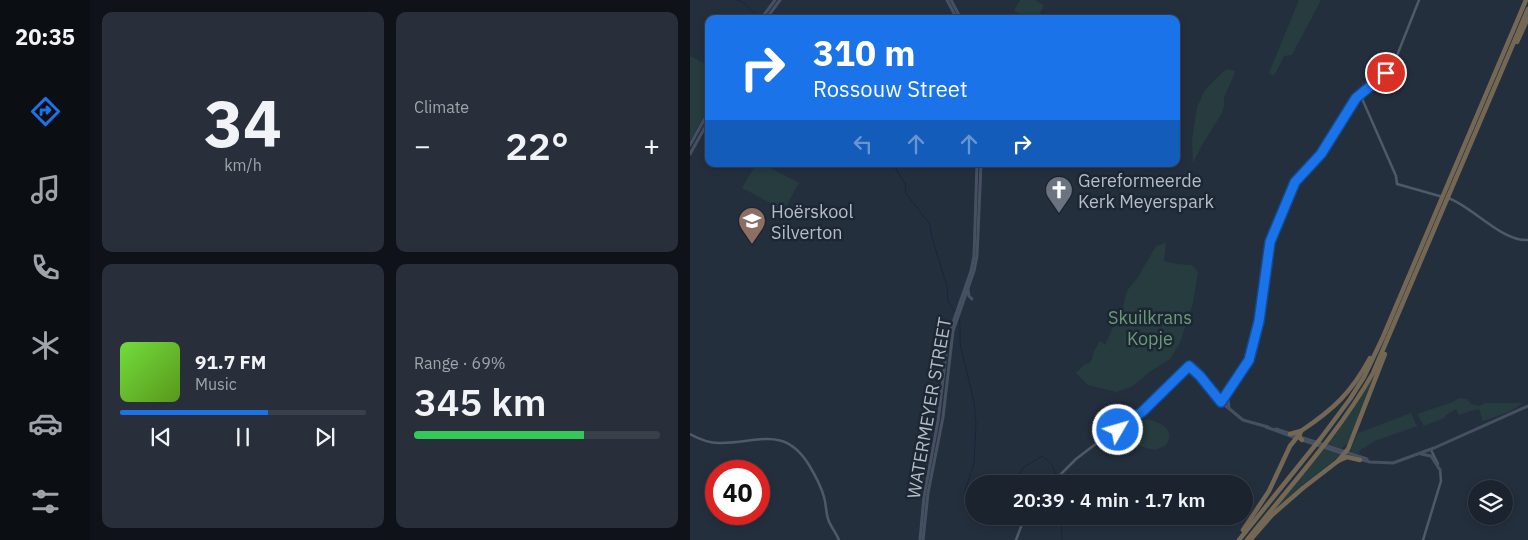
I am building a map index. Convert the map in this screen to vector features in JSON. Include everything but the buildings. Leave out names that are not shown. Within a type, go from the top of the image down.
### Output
[{"type":"highway","points":[[1238,540],[1321,438],[1364,377],[1526,0]]},
{"type":"highway","points":[[1248,540],[1326,441],[1367,385],[1398,318],[1528,10]]},
{"type":"highway","points":[[1485,113],[1528,18]]},
{"type":"highway","points":[[1238,540],[1269,491],[1290,446],[1292,439],[1290,435],[1301,431],[1337,404],[1359,377],[1372,354],[1411,269]]},
{"type":"highway","points":[[1338,461],[1345,452],[1367,403],[1398,318]]},
{"type":"highway","points":[[1290,446],[1299,438],[1301,431]]},
{"type":"highway","points":[[1248,540],[1294,495],[1338,461],[1347,457],[1360,460]]},
{"type":"main road","points":[[767,15],[775,0]]},
{"type":"main road","points":[[765,15],[780,0]]},
{"type":"main road","points":[[947,0],[956,15]]},
{"type":"main road","points":[[951,0],[957,15]]},
{"type":"main road","points":[[690,145],[705,118]]},
{"type":"main road","points":[[690,152],[705,127]]},
{"type":"main road","name":"WATERMEYER STREET","points":[[921,540],[943,417],[951,340],[974,256],[977,167]]},
{"type":"main road","name":"WATERMEYER STREET","points":[[959,309],[976,263],[981,167]]},
{"type":"main road","points":[[963,302],[973,299],[968,294],[968,287]]},
{"type":"main road","points":[[1229,409],[1228,399],[1236,381]]},
{"type":"main road","points":[[1221,402],[1243,420],[1375,462]]},
{"type":"main road","points":[[1345,452],[1360,460],[1392,463],[1431,450],[1528,406]]},
{"type":"main road","points":[[1418,454],[1431,456],[1440,470]]},
{"type":"street","points":[[1059,475],[1076,459],[1142,412],[1189,366],[1200,376],[1221,402],[1249,360],[1259,321],[1270,242],[1296,182],[1322,152],[1351,104],[1360,94],[1381,79],[1391,66],[1419,0]]},
{"type":"street","points":[[1360,94],[1396,176],[1397,184],[1451,199],[1494,228],[1518,239],[1528,240]]},
{"type":"street","points":[[690,434],[701,440],[714,443],[763,438],[784,442],[794,448],[802,455],[818,483],[828,520],[840,540]]},
{"type":"street","points":[[1423,540],[1441,481],[1440,470],[1431,450]]},
{"type":"street","points":[[1016,540],[1022,525]]},
{"type":"green space","points":[[1020,0],[1035,0],[1044,5],[1039,15],[1022,15],[1014,11]]},
{"type":"green space","points":[[1299,0],[1321,0],[1292,55],[1284,56],[1274,76],[1269,73]]},
{"type":"green space","points":[[690,56],[705,64],[705,114],[690,141]]},
{"type":"green space","points":[[1228,69],[1235,71],[1224,97],[1222,113],[1193,163],[1192,140],[1197,107],[1205,90]]},
{"type":"green space","points":[[754,167],[769,167],[799,183],[784,210],[742,188]]},
{"type":"green space","name":"Skuilkrans Kopje","points":[[1166,243],[1164,261],[1192,265],[1198,272],[1193,303],[1180,343],[1170,359],[1149,372],[1133,386],[1116,392],[1088,385],[1076,373],[1084,365],[1091,362],[1094,351],[1100,341],[1105,345],[1123,306],[1127,291],[1138,277],[1156,246]]},
{"type":"green space","points":[[1378,370],[1350,441],[1341,449],[1327,444],[1356,405]]},
{"type":"green space","points":[[1459,398],[1467,399],[1471,404],[1479,406],[1485,403],[1523,403],[1509,412],[1483,421],[1479,409],[1459,415],[1456,409],[1444,418],[1424,426],[1417,414],[1453,402]]},
{"type":"green space","points":[[1411,413],[1417,426],[1375,441],[1360,450],[1359,454],[1352,452],[1351,449],[1358,433]]},
{"type":"green space","points":[[1139,419],[1152,420],[1167,430],[1169,440],[1165,446],[1155,450],[1141,446],[1134,441],[1129,429],[1133,422]]},
{"type":"green space","points":[[1323,449],[1341,455],[1296,490],[1271,514]]},
{"type":"waterway","points":[[737,0],[744,3],[756,15]]},
{"type":"waterway","points":[[895,167],[906,185],[905,192],[930,225],[932,238],[947,286],[948,301],[955,312]]},
{"type":"waterway","points":[[958,318],[960,322],[960,344],[974,402],[976,423],[974,463],[970,475]]},
{"type":"waterway","points":[[1018,475],[1024,467],[1042,456],[1049,462],[1056,475]]},
{"type":"waterway","points":[[1061,525],[1062,540]]},
{"type":"place","name":"Gereformeerde Kerk Meyerspark","points":[[1059,214]]},
{"type":"place","name":"Hoërskool Silverton","points":[[752,245]]},
{"type":"route","points":[[1118,430],[1117,428],[1123,426],[1142,412],[1189,366],[1200,376],[1221,402],[1249,360],[1259,321],[1270,242],[1295,182],[1321,154],[1356,98],[1386,73]]}]
